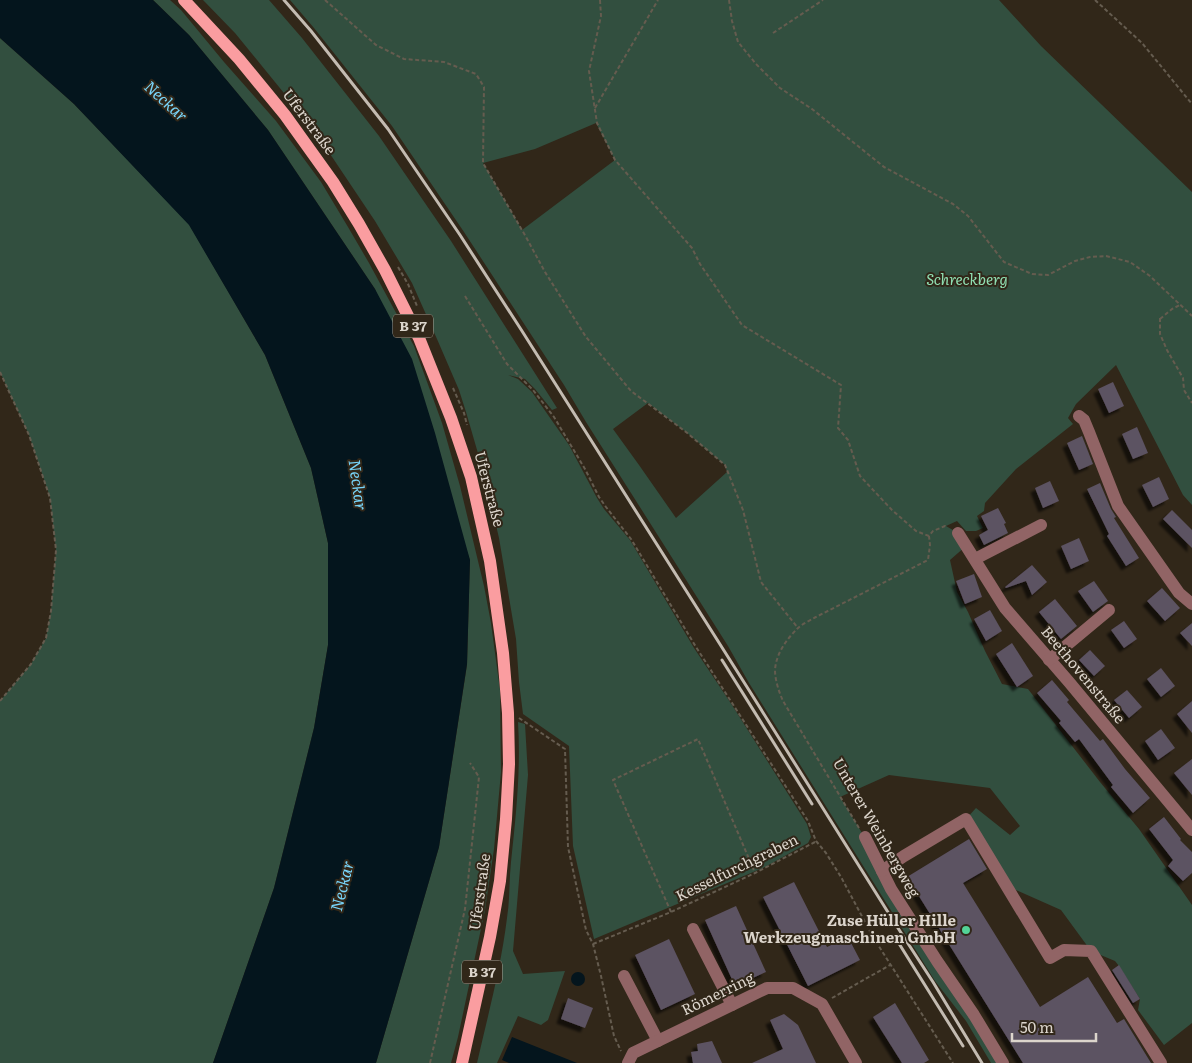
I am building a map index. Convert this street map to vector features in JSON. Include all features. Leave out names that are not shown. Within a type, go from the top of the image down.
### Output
[{"type":"main road","name":"Uferstraße","points":[[184,0],[239,59],[285,115],[333,182],[359,224],[385,270],[419,338],[452,418],[471,477],[490,561],[503,653],[508,713],[509,764],[506,819],[496,900],[490,938],[462,1063]]},
{"type":"street","points":[[1079,416],[1084,420],[1118,506],[1179,593],[1192,604]]},
{"type":"street","points":[[974,559],[1041,525]]},
{"type":"street","name":"Beethovenstraße","points":[[958,533],[1005,608],[1192,830]]},
{"type":"street","points":[[1049,660],[1110,610]]},
{"type":"street","points":[[882,872],[904,856],[966,819],[1050,958],[1064,950],[1091,951],[1162,1063]]},
{"type":"street","name":"Unterer Weinbergweg","points":[[865,837],[891,888],[1003,1063]]},
{"type":"street","points":[[693,929],[732,1005]]},
{"type":"street","points":[[624,976],[658,1041]]},
{"type":"street","name":"Römerring","points":[[629,1062],[633,1052],[767,988],[792,988],[822,1004]]},
{"type":"street","points":[[822,1004],[856,1063]]},
{"type":"path","points":[[325,0],[376,45],[404,60],[444,62],[476,74],[484,88],[483,163],[545,272],[586,337],[631,391],[686,432],[725,465],[743,510],[760,582],[798,628],[928,560],[929,536],[933,531],[945,526],[958,533]]},
{"type":"path","points":[[600,0],[602,16],[589,72],[597,123],[615,160],[692,248],[700,264],[742,325],[841,386],[838,428],[848,440],[860,476],[892,510],[916,531],[929,536]]},
{"type":"path","points":[[594,110],[658,0]]},
{"type":"path","points":[[729,0],[732,22],[738,42],[756,64],[780,88],[812,108],[884,167],[953,204],[968,216],[1004,262],[1032,274],[1048,275],[1075,261],[1090,257],[1106,256],[1130,262],[1150,276],[1192,316]]},
{"type":"path","points":[[773,33],[823,0]]},
{"type":"path","points":[[1095,0],[1142,43],[1192,104]]},
{"type":"path","points":[[394,260],[408,284],[418,308]]},
{"type":"path","points":[[465,296],[507,364],[534,390],[554,417],[606,507],[631,539],[696,647],[808,821],[816,841]]},
{"type":"path","points":[[1180,305],[1160,318],[1160,334],[1183,378],[1184,390],[1192,402]]},
{"type":"path","points":[[0,372],[29,435],[50,498],[56,550],[51,611],[46,638],[31,664],[0,701]]},
{"type":"path","points":[[450,382],[464,413],[468,429]]},
{"type":"path","name":"Unterer Weinbergweg","points":[[798,628],[783,646],[777,657],[775,672],[780,694],[843,804],[865,837]]},
{"type":"path","points":[[518,718],[565,748],[568,847],[586,930],[593,944],[614,1036],[629,1062]]},
{"type":"path","points":[[671,912],[613,780],[698,739],[755,873]]},
{"type":"path","points":[[430,1063],[465,909],[479,777],[470,763]]},
{"type":"path","name":"Kesselfurchgraben","points":[[593,944],[671,912],[755,873],[816,841],[841,877],[890,965],[953,1063]]},
{"type":"path","points":[[822,1004],[890,965]]},
{"type":"green space","points":[[153,0],[170,0],[181,10],[276,121],[321,182],[369,263],[414,346],[442,423],[460,486],[491,623],[500,690],[501,772],[494,849],[485,910],[451,1063],[376,1063],[439,847],[467,665],[470,560],[375,289],[268,130],[189,35]]},
{"type":"green space","points":[[203,0],[269,0],[302,38],[379,136],[451,241],[557,408],[552,410],[525,379],[508,375],[518,379],[532,392],[569,445],[604,509],[630,540],[694,648],[807,824],[811,837],[808,843],[765,867],[594,939],[573,846],[569,746],[523,714],[516,639],[499,538],[484,474],[459,390],[412,283],[375,221],[314,130],[235,33]]},
{"type":"green space","name":"Schreckberg","points":[[290,0],[999,0],[1041,46],[1192,192],[1192,505],[1183,495],[1116,365],[1076,404],[1068,418],[1073,424],[1016,469],[985,503],[984,511],[977,516],[983,528],[976,531],[966,531],[957,521],[946,526],[958,533],[966,546],[950,560],[957,592],[1002,684],[1028,689],[1139,829],[1192,905],[1192,1023],[1164,1045],[1138,1010],[1140,999],[1115,961],[1091,951],[1061,910],[1007,886],[966,819],[976,808],[1010,835],[1020,826],[990,788],[889,775],[840,797],[1003,1063],[991,1063],[966,1021],[935,981],[564,385],[464,232],[392,126]],"holes":[[[596,123],[615,160],[522,230],[483,163],[535,149]],[[648,403],[725,465],[727,472],[676,518],[613,429]]]},
{"type":"green space","points":[[0,38],[74,104],[189,224],[265,355],[311,468],[328,543],[328,645],[314,728],[274,888],[213,1063],[0,1063],[0,701],[31,664],[46,638],[51,611],[56,550],[50,497],[29,435],[0,372]]},
{"type":"green space","points":[[518,722],[525,724],[528,775],[513,951],[523,974],[565,971],[548,1020],[541,1025],[518,1016],[497,1063],[477,1063],[498,973],[508,911],[510,869],[518,792]]},
{"type":"water","name":"Neckar","points":[[0,0],[153,0],[189,35],[268,130],[375,289],[412,359],[435,433],[470,560],[467,664],[439,847],[376,1063],[213,1063],[274,888],[314,728],[328,645],[328,543],[311,468],[265,355],[189,225],[74,104],[0,38]]},
{"type":"water","points":[[578,972],[583,974],[585,979],[583,984],[578,986],[573,984],[571,979],[573,974]]},
{"type":"water","points":[[512,1037],[577,1063],[509,1063],[502,1060]]},
{"type":"building","points":[[1113,382],[1124,406],[1109,413],[1098,389]]},
{"type":"building","points":[[1137,427],[1148,453],[1133,459],[1122,434]]},
{"type":"building","points":[[1082,436],[1093,464],[1079,470],[1067,443]]},
{"type":"building","points":[[1159,477],[1169,499],[1153,507],[1142,485]]},
{"type":"building","points":[[1050,481],[1059,501],[1043,508],[1035,488]]},
{"type":"building","points":[[1100,483],[1116,517],[1114,518],[1139,558],[1126,566],[1107,536],[1109,534],[1087,489]]},
{"type":"building","points":[[998,508],[1006,523],[1004,524],[1008,533],[984,545],[979,535],[988,530],[981,516]]},
{"type":"building","points":[[1172,510],[1192,530],[1192,548],[1163,519]]},
{"type":"building","points":[[1079,538],[1089,561],[1071,569],[1061,546]]},
{"type":"building","points":[[1032,565],[1047,582],[1032,595],[1026,581],[1005,587]]},
{"type":"building","points":[[974,574],[982,597],[965,604],[956,581]]},
{"type":"building","points":[[1094,581],[1108,601],[1093,612],[1078,591]]},
{"type":"building","points":[[1162,588],[1180,608],[1165,621],[1147,601]]},
{"type":"building","points":[[1055,599],[1077,626],[1061,639],[1039,612]]},
{"type":"building","points":[[990,610],[1002,631],[986,641],[974,619]]},
{"type":"building","points":[[1124,621],[1137,639],[1124,648],[1111,630]]},
{"type":"building","points":[[1192,623],[1192,646],[1180,633]]},
{"type":"building","points":[[1012,643],[1033,676],[1017,687],[996,654]]},
{"type":"building","points":[[1090,650],[1105,666],[1094,676],[1079,660]]},
{"type":"building","points":[[1161,668],[1175,686],[1161,697],[1147,679]]},
{"type":"building","points":[[1052,680],[1069,700],[1067,702],[1100,741],[1103,739],[1150,798],[1133,813],[1111,787],[1113,785],[1079,739],[1075,742],[1059,723],[1061,721],[1037,693]]},
{"type":"building","points":[[1127,690],[1142,707],[1129,718],[1114,700]]},
{"type":"building","points":[[1192,701],[1192,733],[1177,714]]},
{"type":"building","points":[[1161,729],[1175,748],[1158,760],[1145,741]]},
{"type":"building","points":[[1192,759],[1192,795],[1174,773]]},
{"type":"building","points":[[1164,817],[1180,840],[1192,852],[1192,873],[1183,881],[1168,866],[1173,860],[1149,829]]},
{"type":"building","name":"Zuse Hüller Hille Werkzeugmaschinen GmbH","points":[[969,839],[987,869],[963,883],[1040,1007],[1088,977],[1117,1023],[1124,1019],[1151,1063],[1023,1063],[907,877]]},
{"type":"building","points":[[794,882],[827,947],[848,937],[860,960],[808,986],[763,897]]},
{"type":"building","points":[[736,906],[766,972],[735,986],[705,920]]},
{"type":"building","points":[[669,939],[695,994],[661,1010],[635,955]]},
{"type":"building","points":[[1119,965],[1140,999],[1133,1003],[1112,970]]},
{"type":"building","points":[[568,998],[593,1008],[585,1028],[561,1019]]},
{"type":"building","points":[[895,1003],[929,1060],[924,1063],[902,1063],[873,1017]]},
{"type":"building","points":[[784,1014],[798,1025],[816,1063],[752,1063],[783,1049],[770,1020]]},
{"type":"building","points":[[712,1041],[722,1063],[693,1063],[691,1052],[698,1051],[697,1044]]},
{"type":"railway","points":[[284,0],[311,31],[388,129],[460,235],[933,982],[982,1063]]},
{"type":"railway","points":[[722,660],[812,804]]},
{"type":"railway","points":[[898,942],[963,1046]]},
{"type":"place","name":"Zuse Hüller Hille Werkzeugmaschinen GmbH","points":[[966,930]]}]
